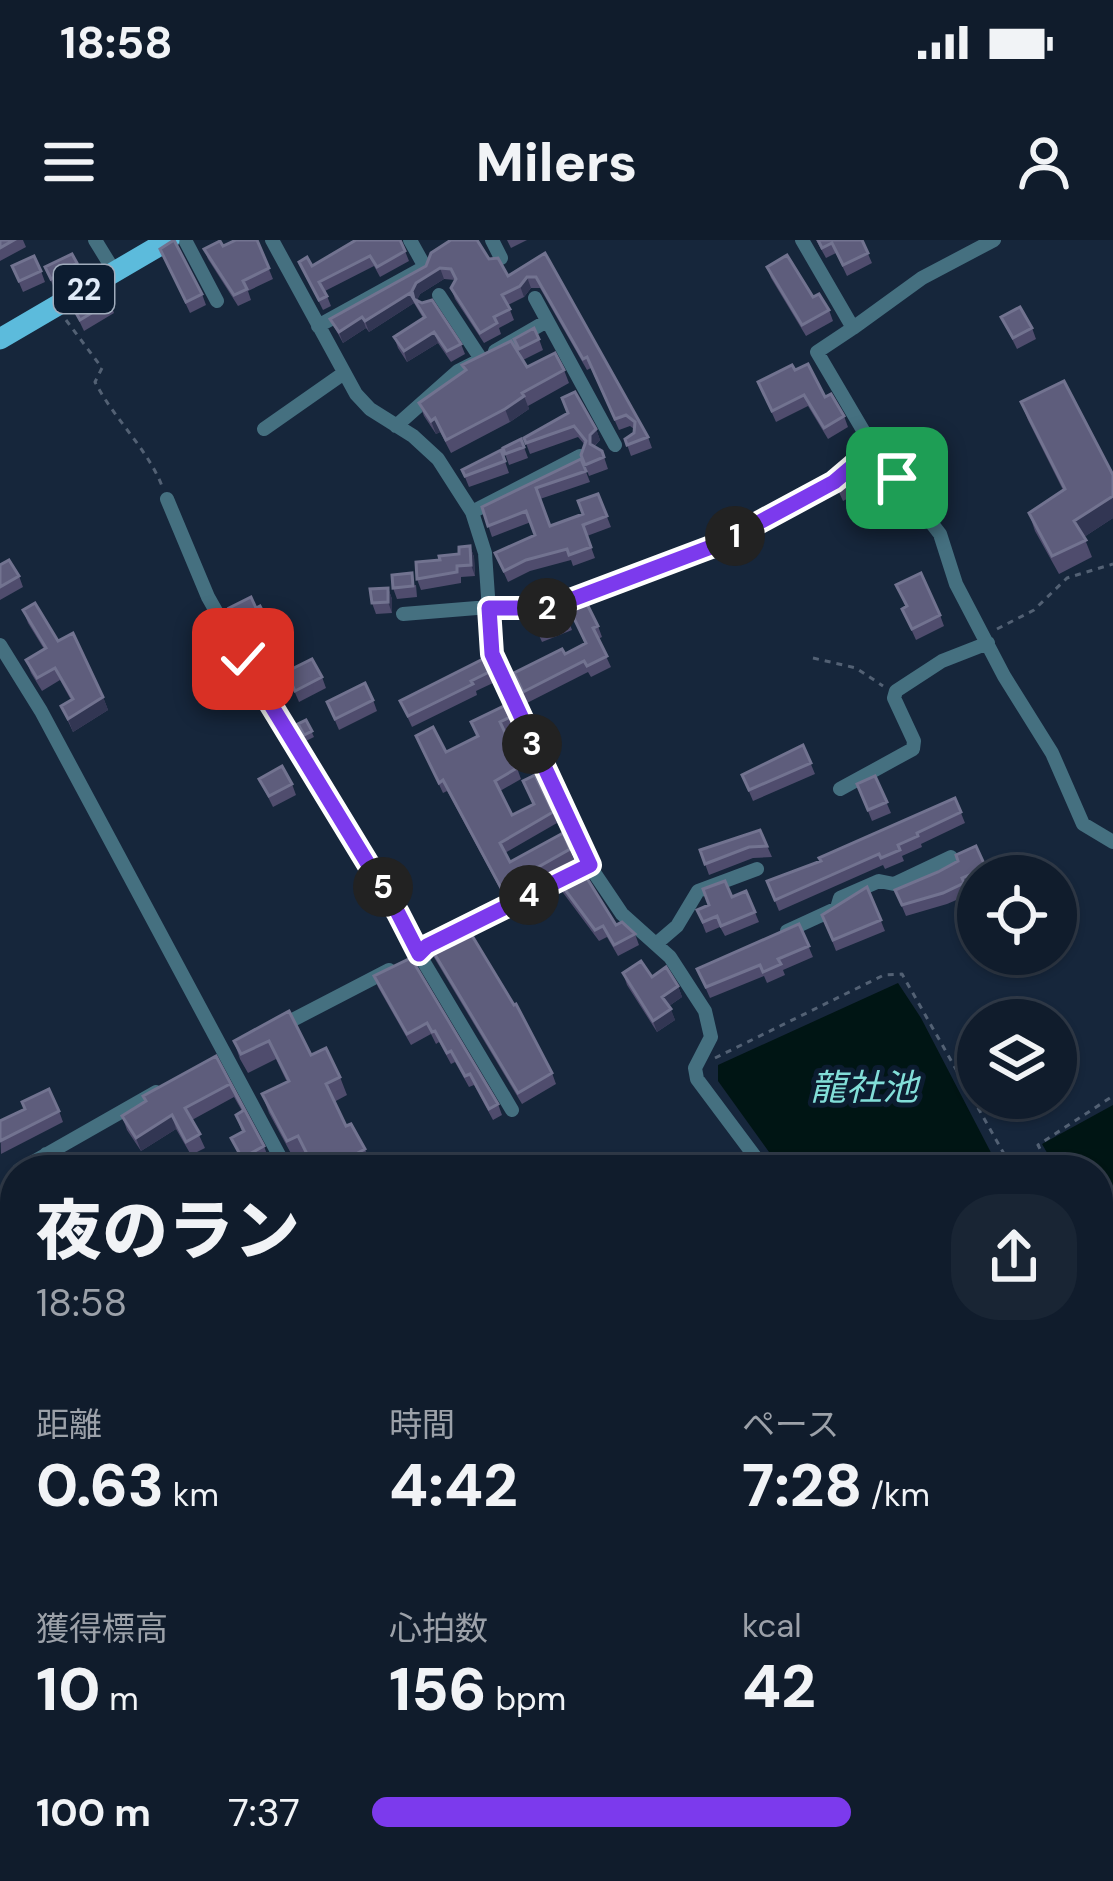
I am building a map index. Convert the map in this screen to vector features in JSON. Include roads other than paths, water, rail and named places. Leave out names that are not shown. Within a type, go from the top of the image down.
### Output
[{"type":"main road","name":"22","points":[[0,340],[169,240]]},
{"type":"street","points":[[95,240],[114,272]]},
{"type":"street","points":[[185,240],[218,301]]},
{"type":"street","points":[[272,240],[344,373],[370,409],[426,447],[452,476],[472,512],[485,554],[492,654],[590,865],[622,914],[656,944],[705,1011],[711,1037],[695,1069],[697,1079],[754,1155]]},
{"type":"street","points":[[492,240],[501,258]]},
{"type":"street","points":[[802,240],[853,328]]},
{"type":"street","points":[[994,240],[922,278],[817,352],[874,448],[940,534],[956,584],[1004,676],[1052,753],[1083,824],[1113,842]]},
{"type":"street","points":[[318,326],[425,267],[404,241]]},
{"type":"street","points":[[438,296],[481,358]]},
{"type":"street","points":[[535,298],[616,444]]},
{"type":"street","points":[[396,426],[458,371],[548,321]]},
{"type":"street","points":[[264,429],[288,407],[344,373]]},
{"type":"street","points":[[403,614],[549,608],[719,544],[834,482],[874,448]]},
{"type":"street","points":[[472,512],[580,456]]},
{"type":"street","points":[[452,476],[470,467]]},
{"type":"street","points":[[167,499],[208,597],[512,1110]]},
{"type":"street","points":[[841,789],[914,749],[894,694],[942,661],[986,639]]},
{"type":"street","points":[[0,646],[41,711],[279,1155]]},
{"type":"street","points":[[771,938],[837,908],[840,898],[879,881],[894,884],[951,857]]},
{"type":"street","points":[[656,944],[677,926],[698,891],[757,869]]},
{"type":"street","points":[[265,1033],[419,954]]},
{"type":"street","points":[[683,976],[705,967]]},
{"type":"street","points":[[207,1064],[246,1043]]},
{"type":"street","points":[[46,1154],[167,1086]]},
{"type":"water","name":"龍社池","points":[[898,983],[957,1087],[957,1119],[974,1119],[992,1155],[771,1155],[718,1081],[718,1065]]},
{"type":"water","points":[[1113,1105],[1113,1155],[1048,1155],[1042,1144]]}]
